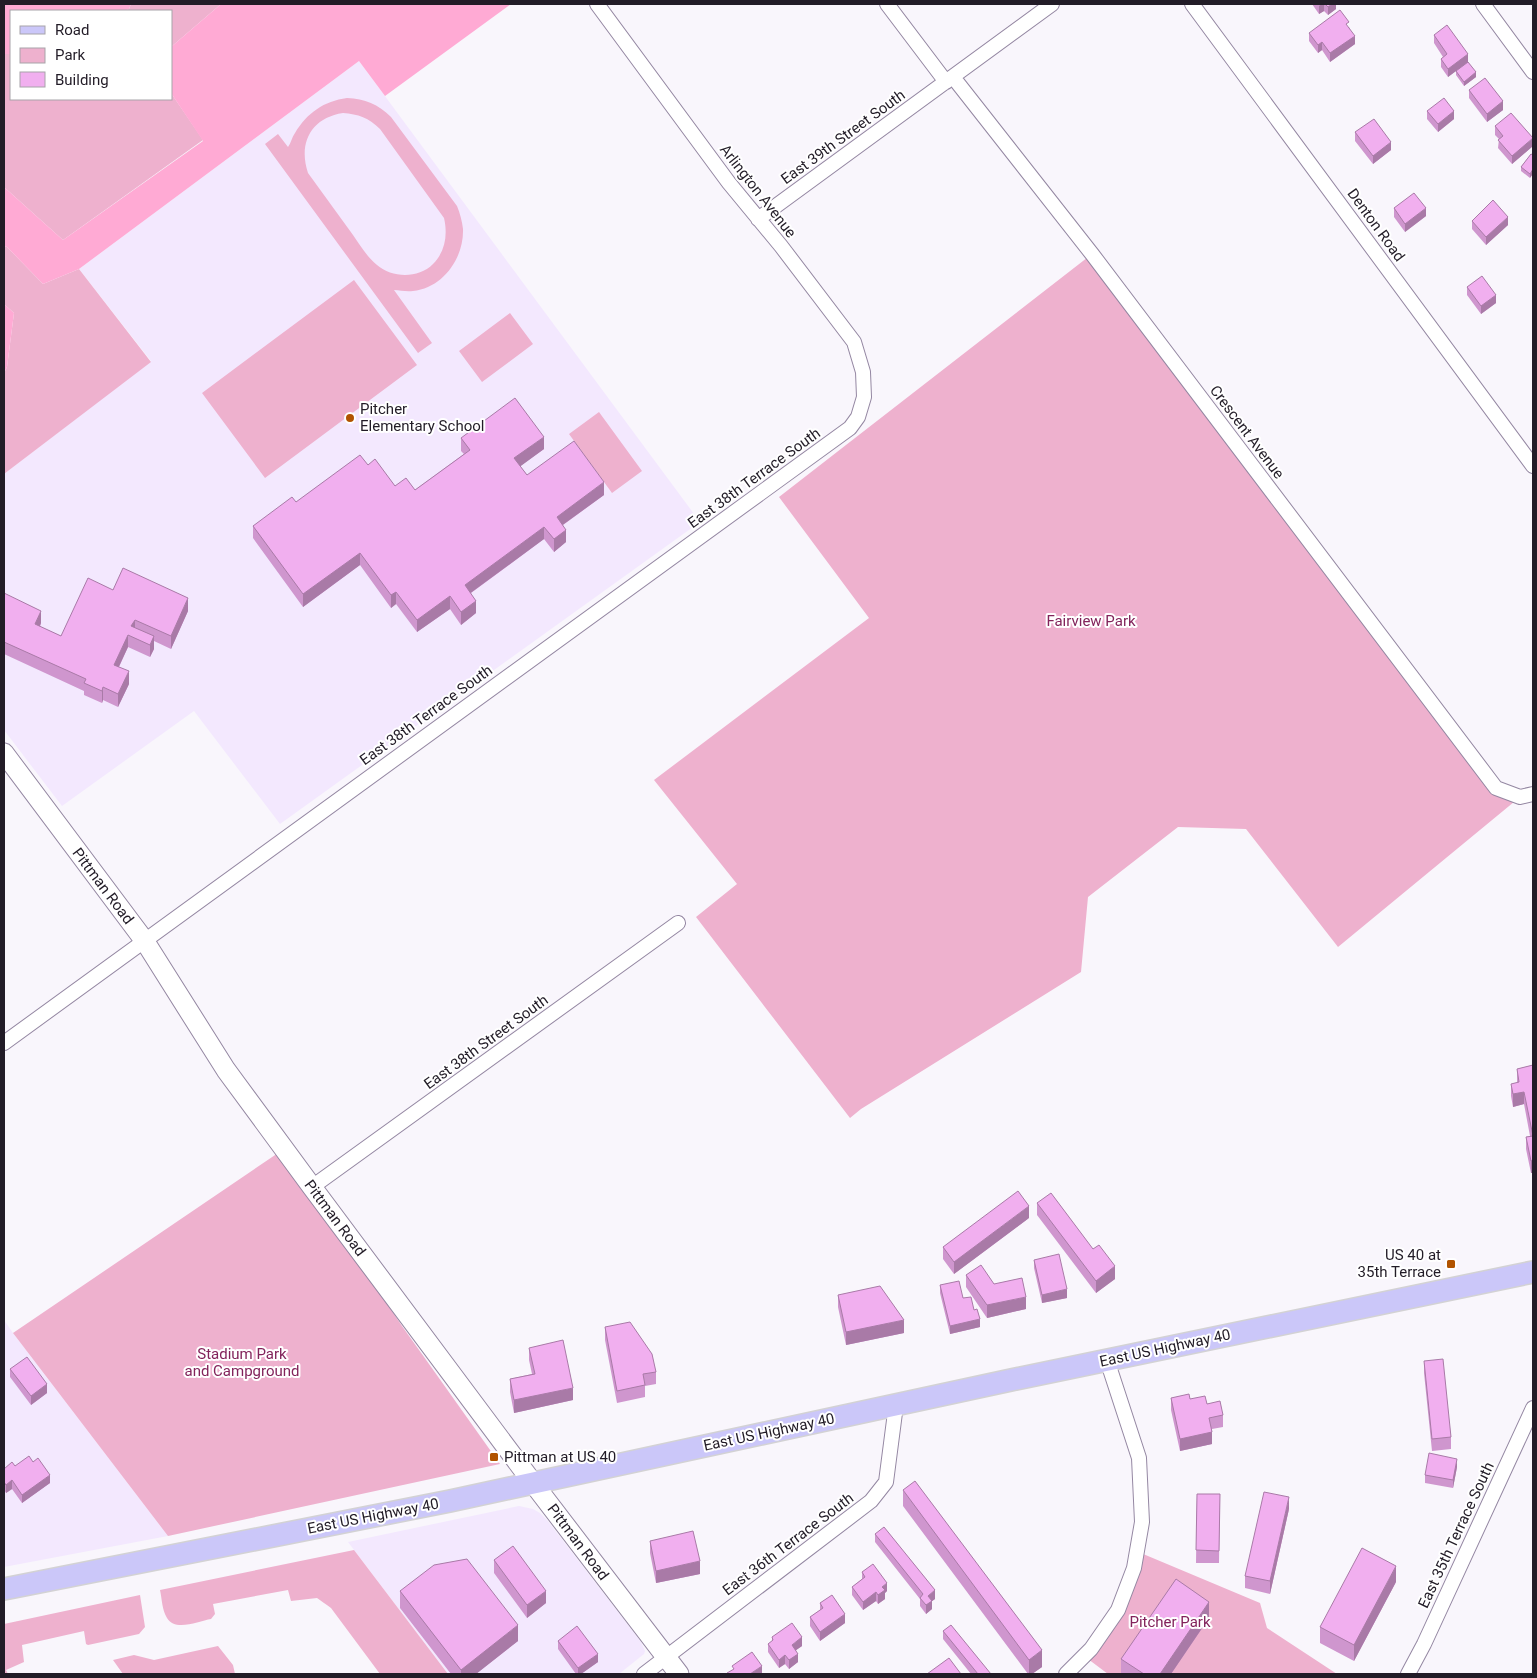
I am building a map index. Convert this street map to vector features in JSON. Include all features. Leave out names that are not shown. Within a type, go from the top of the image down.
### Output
[{"type":"main road","name":"East US Highway 40","points":[[4,1589],[533,1483],[1108,1360],[1533,1272]]},
{"type":"street","name":"Arlington Avenue","points":[[597,4],[729,183],[854,342],[863,372],[864,397],[860,409]]},
{"type":"street","name":"Crescent Avenue","points":[[887,4],[1092,254],[1496,788],[1527,796]]},
{"type":"street","name":"East 39th Street South","points":[[758,219],[1052,4]]},
{"type":"street","name":"Denton Road","points":[[1192,4],[1533,466]]},
{"type":"street","points":[[1483,4],[1533,72]]},
{"type":"street","name":"East 38th Terrace South","points":[[4,1043],[850,428],[858,417],[860,409]]},
{"type":"street","name":"Pittman Road","points":[[4,753],[144,940],[226,1070],[533,1483],[679,1674]]},
{"type":"street","name":"East 38th Street South","points":[[312,1187],[678,922]]},
{"type":"street","points":[[1066,1674],[1091,1649],[1118,1610],[1134,1568],[1142,1522],[1139,1458],[1108,1360]]},
{"type":"street","name":"East 36th Terrace South","points":[[644,1674],[871,1502],[886,1482],[896,1405]]},
{"type":"street","name":"East 35th Terrace South","points":[[1408,1674],[1424,1644],[1533,1408]]},
{"type":"shaded area","points":[[4,4],[131,4],[126,10],[10,10],[10,54],[4,54]]},
{"type":"shaded area","points":[[221,4],[511,4],[385,96],[359,61],[79,269],[43,284],[4,246],[4,187],[63,240],[203,141],[172,94],[172,46]]},
{"type":"shaded area","name":"Pitcher Elementary School","points":[[359,61],[700,522],[280,824],[194,711],[62,806],[4,730],[4,474],[151,361],[79,269]]},
{"type":"shaded area","points":[[4,304],[14,313],[7,367],[4,373]]},
{"type":"shaded area","points":[[4,1320],[13,1333],[168,1536],[4,1567]]},
{"type":"shaded area","points":[[519,1506],[533,1509],[547,1520],[641,1642],[645,1651],[644,1654],[619,1674],[448,1674],[348,1542]]},
{"type":"green space","points":[[131,4],[221,4],[172,46],[172,10],[126,10]]},
{"type":"green space","points":[[4,54],[10,54],[10,100],[172,100],[172,94],[203,140],[63,240],[4,187]]},
{"type":"green space","points":[[347,98],[365,101],[381,109],[391,117],[457,206],[460,214],[463,229],[462,240],[456,261],[450,270],[434,284],[424,289],[410,291],[394,290],[432,343],[418,353],[265,144],[278,134],[288,147],[300,126],[311,114],[324,105]],"holes":[[[343,113],[367,119],[380,129],[444,218],[446,231],[443,249],[437,259],[427,269],[413,274],[397,274],[383,269],[373,262],[308,173],[305,162],[306,142],[315,126],[332,116]]]},
{"type":"green space","points":[[4,246],[43,284],[79,269],[151,362],[4,474],[4,373],[7,367],[14,313],[4,304]]},
{"type":"green space","name":"Fairview Park","points":[[1092,254],[1496,788],[1520,797],[1338,947],[1246,829],[1178,827],[1088,897],[1081,972],[861,1109],[850,1118],[696,917],[737,884],[654,780],[869,618],[779,497]]},
{"type":"green space","points":[[354,280],[417,365],[265,478],[202,393]]},
{"type":"green space","points":[[510,313],[533,344],[482,382],[459,351]]},
{"type":"green space","points":[[599,412],[642,471],[612,493],[569,434]]},
{"type":"green space","name":"Stadium Park and Campground","points":[[284,1149],[402,1326],[500,1464],[168,1536],[13,1333]]},
{"type":"green space","points":[[354,1550],[448,1674],[380,1674],[331,1608],[317,1598],[291,1601],[288,1590],[213,1604],[215,1614],[211,1619],[188,1624],[181,1625],[171,1622],[164,1612],[160,1590]]},
{"type":"green space","name":"Pitcher Park","points":[[1136,1551],[1260,1603],[1267,1628],[1337,1674],[1108,1674],[1084,1656],[1118,1610]]},
{"type":"green space","points":[[140,1595],[145,1627],[139,1634],[88,1645],[86,1644],[84,1631],[22,1645],[24,1662],[6,1670],[8,1674],[4,1674],[4,1624]]},
{"type":"green space","points":[[218,1646],[233,1665],[235,1674],[123,1674],[113,1660],[134,1655],[154,1660]]},
{"type":"building","points":[[1340,10],[1349,22],[1346,24],[1355,36],[1330,53],[1322,42],[1318,45],[1309,33]]},
{"type":"building","points":[[1447,25],[1468,54],[1448,69],[1441,59],[1447,54],[1434,35]]},
{"type":"building","points":[[1468,62],[1476,72],[1464,82],[1456,71]]},
{"type":"building","points":[[1485,78],[1503,101],[1487,114],[1469,90]]},
{"type":"building","points":[[1444,98],[1454,111],[1438,124],[1427,111]]},
{"type":"building","points":[[1511,113],[1533,138],[1512,156],[1498,140],[1503,136],[1495,126]]},
{"type":"building","points":[[1374,119],[1391,142],[1373,156],[1355,132]]},
{"type":"building","points":[[1531,154],[1533,155],[1533,169],[1530,174],[1521,167]]},
{"type":"building","points":[[1414,193],[1426,208],[1405,224],[1394,208]]},
{"type":"building","points":[[1493,200],[1508,217],[1486,237],[1472,221]]},
{"type":"building","points":[[1482,276],[1496,295],[1481,306],[1467,287]]},
{"type":"building","points":[[515,398],[544,437],[514,458],[527,475],[574,441],[604,482],[557,517],[566,530],[554,539],[544,527],[465,585],[476,601],[461,612],[450,596],[417,620],[396,592],[391,595],[360,553],[303,594],[253,526],[292,497],[296,502],[360,455],[368,465],[375,459],[395,486],[406,478],[415,490],[470,450],[461,438]]},
{"type":"building","points":[[123,568],[188,598],[171,636],[135,620],[131,626],[154,636],[150,645],[128,635],[114,665],[129,671],[118,694],[103,687],[102,691],[84,683],[86,679],[4,642],[4,593],[41,611],[35,624],[61,636],[88,578],[113,590]]},
{"type":"building","points":[[1533,1065],[1533,1136],[1524,1092],[1513,1094],[1511,1084],[1519,1082],[1517,1069]]},
{"type":"building","points":[[1533,1136],[1533,1160],[1531,1161],[1526,1137]]},
{"type":"building","points":[[1018,1191],[1029,1206],[954,1262],[943,1247]]},
{"type":"building","points":[[1051,1193],[1093,1249],[1099,1245],[1115,1266],[1096,1281],[1037,1203]]},
{"type":"building","points":[[1059,1254],[1067,1289],[1042,1295],[1034,1260]]},
{"type":"building","points":[[981,1265],[994,1284],[1022,1278],[1026,1297],[987,1305],[966,1275]]},
{"type":"building","points":[[959,1281],[963,1298],[971,1297],[974,1310],[977,1309],[980,1319],[950,1326],[940,1285]]},
{"type":"building","points":[[880,1286],[904,1320],[846,1332],[838,1295]]},
{"type":"building","points":[[630,1322],[652,1354],[656,1372],[643,1374],[645,1385],[617,1391],[605,1327]]},
{"type":"building","points":[[563,1340],[573,1388],[514,1400],[510,1379],[535,1374],[529,1348]]},
{"type":"building","points":[[27,1357],[47,1384],[31,1396],[10,1369]]},
{"type":"building","points":[[1443,1359],[1451,1437],[1432,1439],[1424,1361]]},
{"type":"building","points":[[1189,1394],[1190,1399],[1205,1396],[1207,1404],[1220,1401],[1223,1415],[1209,1418],[1212,1432],[1180,1439],[1171,1398]]},
{"type":"building","points":[[1429,1453],[1457,1459],[1453,1480],[1425,1475]]},
{"type":"building","points":[[29,1456],[33,1462],[38,1458],[50,1475],[22,1495],[12,1480],[6,1485],[4,1482],[4,1469],[12,1462],[15,1466]]},
{"type":"building","points":[[915,1481],[1042,1650],[1029,1660],[903,1490]]},
{"type":"building","points":[[1264,1492],[1289,1497],[1270,1581],[1245,1576]]},
{"type":"building","points":[[1197,1494],[1220,1494],[1219,1551],[1196,1550]]},
{"type":"building","points":[[884,1527],[935,1590],[928,1596],[932,1601],[926,1605],[920,1598],[923,1594],[875,1534]]},
{"type":"building","points":[[693,1531],[700,1561],[656,1571],[650,1541]]},
{"type":"building","points":[[513,1546],[546,1591],[527,1605],[494,1560]]},
{"type":"building","points":[[1362,1548],[1396,1566],[1354,1645],[1320,1627]]},
{"type":"building","points":[[467,1559],[518,1625],[461,1670],[400,1591],[434,1565]]},
{"type":"building","points":[[873,1564],[887,1583],[882,1587],[885,1590],[878,1595],[876,1592],[863,1602],[852,1587],[865,1577],[862,1572]]},
{"type":"building","points":[[1176,1579],[1209,1602],[1160,1674],[1144,1674],[1121,1659]]},
{"type":"building","points":[[832,1595],[845,1614],[820,1632],[810,1617],[823,1608],[820,1603]]},
{"type":"building","points":[[792,1623],[802,1637],[792,1645],[798,1654],[789,1660],[785,1655],[779,1660],[768,1644],[773,1640],[772,1637]]},
{"type":"building","points":[[951,1625],[991,1674],[978,1674],[943,1631]]},
{"type":"building","points":[[577,1626],[598,1654],[578,1668],[558,1641]]},
{"type":"building","points":[[752,1652],[762,1666],[750,1674],[727,1674],[734,1669],[732,1666]]},
{"type":"building","points":[[949,1658],[961,1674],[927,1674]]},
{"type":"place","name":"Pitcher Elementary School","points":[[350,418]]},
{"type":"place","name":"US 40 at 35th Terrace","points":[[1451,1264]]},
{"type":"place","name":"Pittman at US 40","points":[[494,1457]]}]
